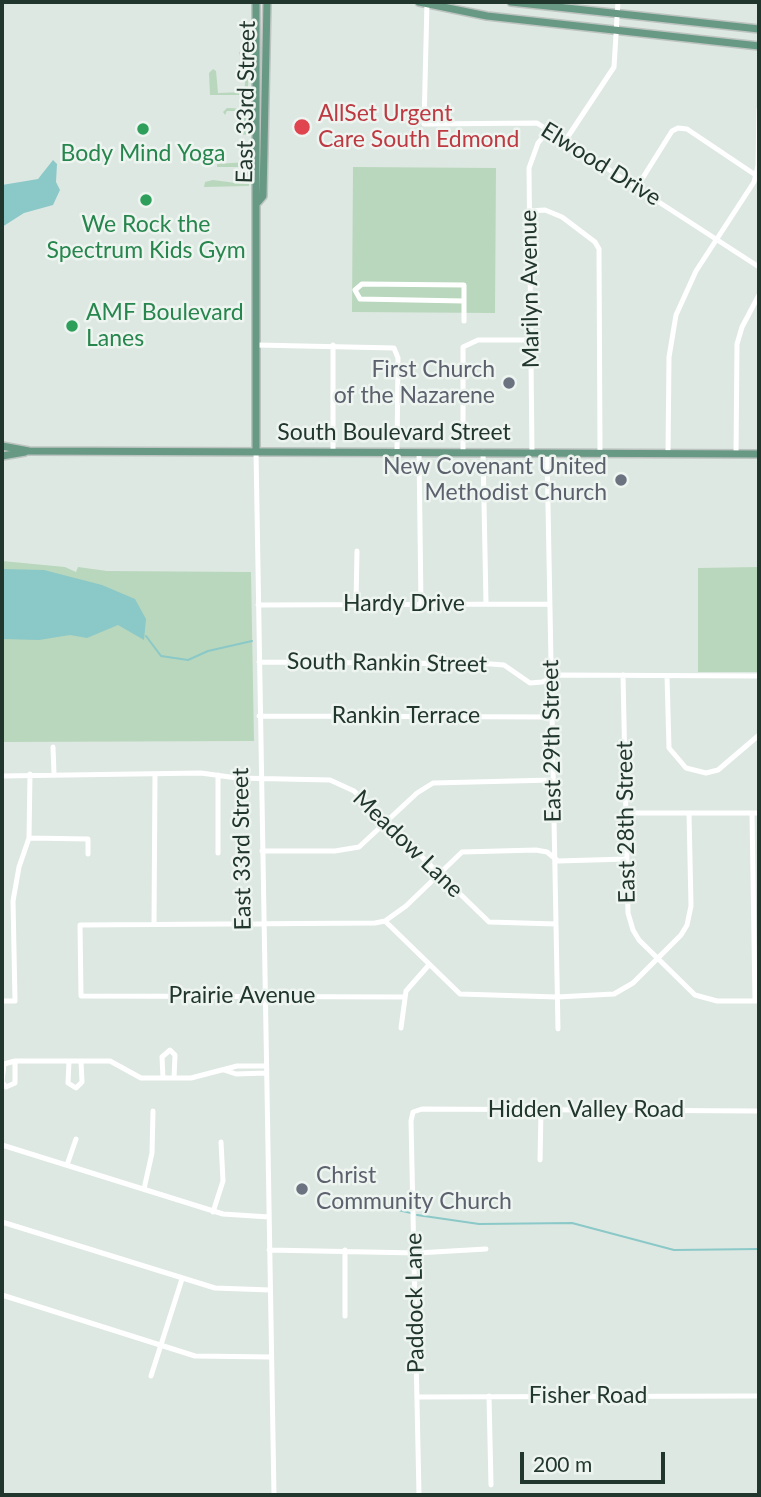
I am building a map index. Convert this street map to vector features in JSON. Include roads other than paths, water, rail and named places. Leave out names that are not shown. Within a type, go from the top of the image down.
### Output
[{"type":"main road","name":"East 33rd Street","points":[[256,2],[256,452]]},
{"type":"main road","name":"East 33rd Street","points":[[258,202],[263,196],[267,2]]},
{"type":"main road","points":[[511,2],[759,29]]},
{"type":"main road","points":[[424,3],[487,16],[759,47]]},
{"type":"main road","name":"South Boulevard Street","points":[[2,446],[29,451],[759,454]]},
{"type":"main road","name":"South Boulevard Street","points":[[2,456],[29,451]]},
{"type":"street","points":[[565,141],[614,67],[618,2]]},
{"type":"street","name":"Elwood Drive","points":[[424,3],[424,124],[530,121],[759,267]]},
{"type":"street","points":[[668,453],[671,337],[681,302],[696,271],[758,176],[759,109]]},
{"type":"street","points":[[637,187],[672,131],[678,128],[687,129],[758,176]]},
{"type":"street","name":"Marilyn Avenue","points":[[532,453],[532,340],[528,290],[531,158],[548,131]]},
{"type":"street","points":[[529,211],[545,210],[562,217],[599,248],[600,453]]},
{"type":"street","points":[[464,301],[360,299],[355,290],[362,284],[464,285],[464,301],[464,321]]},
{"type":"street","points":[[736,454],[737,344],[742,327],[759,295]]},
{"type":"street","points":[[463,452],[463,347],[478,340],[532,340]]},
{"type":"street","points":[[257,345],[388,345],[396,351],[397,452]]},
{"type":"street","points":[[333,345],[333,452]]},
{"type":"street","name":"East 33rd Street","points":[[256,452],[274,1495]]},
{"type":"street","points":[[419,452],[421,605]]},
{"type":"street","points":[[483,452],[486,604]]},
{"type":"street","name":"East 29th Street","points":[[547,453],[558,1029]]},
{"type":"street","points":[[356,603],[357,551]]},
{"type":"street","name":"Hardy Drive","points":[[258,605],[550,604]]},
{"type":"street","name":"South Rankin Street","points":[[258,662],[504,665],[530,683],[558,675],[759,676]]},
{"type":"street","name":"East 28th Street","points":[[623,675],[629,922],[639,940],[700,997],[717,1001],[757,1001]]},
{"type":"street","points":[[667,676],[669,748],[686,768],[697,772],[718,770],[759,735]]},
{"type":"street","name":"Rankin Terrace","points":[[259,716],[552,717]]},
{"type":"street","points":[[53,747],[54,774]]},
{"type":"street","points":[[2,1001],[15,1001],[13,901],[19,867],[29,838],[30,774]]},
{"type":"street","points":[[155,774],[154,923],[360,924],[385,921],[441,874],[462,852],[536,850],[558,861],[626,859]]},
{"type":"street","name":"Meadow Lane","points":[[2,776],[155,774],[330,780],[344,784],[387,822],[489,922],[556,924]]},
{"type":"street","points":[[218,775],[218,853]]},
{"type":"street","points":[[262,851],[350,851],[359,847],[417,793],[433,783],[553,780]]},
{"type":"street","points":[[626,813],[759,813]]},
{"type":"street","points":[[385,921],[453,990],[471,997],[614,994],[633,983],[681,935],[690,915],[689,813]]},
{"type":"street","points":[[752,813],[757,1001]]},
{"type":"street","points":[[29,838],[88,839],[88,855]]},
{"type":"street","name":"Prairie Avenue","points":[[154,923],[80,925],[81,996],[404,997]]},
{"type":"street","points":[[401,1028],[404,997],[412,982],[428,966]]},
{"type":"street","points":[[163,1078],[162,1057],[170,1050],[175,1055],[174,1078]]},
{"type":"street","points":[[15,1061],[15,1083],[13,1087],[6,1087],[2,1082],[4,1064],[15,1061],[110,1061],[122,1066],[134,1076],[163,1078],[191,1078],[239,1066],[266,1070]]},
{"type":"street","points":[[69,1061],[68,1083],[74,1088],[80,1087],[82,1082],[80,1061]]},
{"type":"street","points":[[239,1066],[239,1074]]},
{"type":"street","points":[[225,1070],[239,1074],[266,1070]]},
{"type":"street","name":"Hidden Valley Road","points":[[414,1112],[419,1109],[759,1111]]},
{"type":"street","points":[[540,1160],[541,1110]]},
{"type":"street","points":[[144,1189],[152,1153],[153,1111]]},
{"type":"street","name":"Paddock Lane","points":[[414,1112],[411,1121],[419,1495]]},
{"type":"street","points":[[67,1165],[76,1139]]},
{"type":"street","points":[[213,1212],[223,1181],[221,1142]]},
{"type":"street","points":[[2,1145],[213,1212],[240,1218],[269,1217]]},
{"type":"street","points":[[2,1222],[215,1288],[270,1290]]},
{"type":"street","points":[[269,1250],[414,1253],[486,1249]]},
{"type":"street","points":[[345,1250],[345,1315]]},
{"type":"street","points":[[151,1376],[182,1279]]},
{"type":"street","points":[[2,1295],[161,1346],[204,1357],[271,1357]]},
{"type":"street","points":[[489,1396],[491,1485]]},
{"type":"street","name":"Fisher Road","points":[[417,1397],[759,1396]]},
{"type":"water","points":[[53,160],[57,164],[56,182],[60,190],[53,205],[24,213],[2,227],[2,185],[38,179]]},
{"type":"water","points":[[2,569],[44,570],[102,585],[135,599],[146,619],[144,640],[118,625],[87,638],[70,635],[39,640],[2,639]]},
{"type":"waterway","points":[[146,636],[161,656],[188,660],[208,651],[252,641]]},
{"type":"waterway","points":[[385,1207],[411,1213]]},
{"type":"waterway","points":[[417,1215],[479,1224],[572,1223],[674,1250],[759,1249]]},
{"type":"place","name":"AllSet Urgent Care South Edmond","points":[[302,127]]},
{"type":"place","name":"Body Mind Yoga","points":[[143,129]]},
{"type":"place","name":"We Rock the Spectrum Kids Gym","points":[[146,200]]},
{"type":"place","name":"AMF Boulevard Lanes","points":[[72,326]]},
{"type":"place","name":"First Church of the Nazarene","points":[[509,383]]},
{"type":"place","name":"New Covenant United Methodist Church","points":[[621,480]]},
{"type":"place","name":"Christ Community Church","points":[[302,1189]]}]
